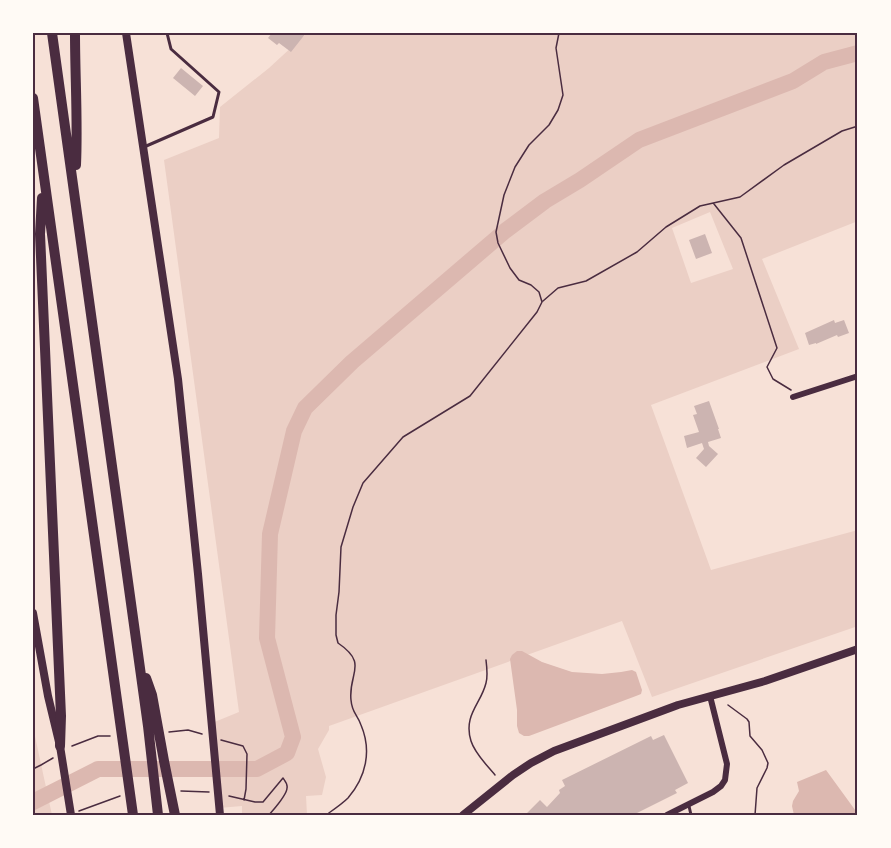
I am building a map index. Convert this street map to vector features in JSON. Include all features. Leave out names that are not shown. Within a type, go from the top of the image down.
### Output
[{"type":"highway","points":[[52,33],[139,659],[175,815]]},
{"type":"highway","points":[[74,186],[78,134],[75,33]]},
{"type":"highway","points":[[33,98],[133,815]]},
{"type":"highway","points":[[44,174],[40,234],[60,693],[60,746]]},
{"type":"highway","points":[[153,727],[158,815]]},
{"type":"main road","points":[[126,33],[178,379],[219,811]]},
{"type":"main road","points":[[33,613],[48,696],[60,746],[70,815]]},
{"type":"street","points":[[796,397],[858,376]]},
{"type":"street","points":[[463,815],[513,775],[554,751],[678,705],[765,681],[858,649]]},
{"type":"street","points":[[666,815],[713,792],[721,786],[727,772],[710,696]]},
{"type":"lane","points":[[143,147],[213,117],[219,92],[171,49],[167,33]]},
{"type":"lane","points":[[688,804],[691,815]]},
{"type":"path","points":[[542,302],[539,292],[531,285],[519,280],[510,268],[498,243],[496,232],[504,195],[515,167],[529,145],[549,125],[563,96],[556,48],[559,33]]},
{"type":"path","points":[[326,815],[348,798],[364,773],[368,749],[361,725],[352,709],[350,694],[355,658],[338,643],[336,635],[341,547],[363,483],[403,437],[470,396],[536,315],[542,302],[558,288],[586,281],[637,252],[666,227],[700,206],[740,197],[784,165],[832,136],[858,126]]},
{"type":"path","points":[[713,203],[741,238],[777,348],[767,367],[773,380],[787,387],[796,397]]},
{"type":"path","points":[[486,660],[488,675],[471,715],[470,740],[495,775]]},
{"type":"path","points":[[728,705],[747,719],[750,736],[762,750],[768,763],[757,788],[755,815]]},
{"type":"path","points":[[228,796],[263,802],[283,778],[287,788],[285,795],[269,815]]},
{"type":"path","points":[[175,791],[209,792]]},
{"type":"path","points":[[80,811],[118,796],[129,795]]},
{"type":"shaded area","points":[[307,33],[858,33],[858,221],[762,259],[799,349],[651,405],[711,570],[858,530],[858,626],[652,697],[622,621],[329,726],[318,749],[326,777],[322,795],[306,796],[307,815],[242,815],[242,806],[219,808],[212,723],[239,712],[164,160],[219,138],[220,107],[269,68]],"holes":[[[710,212],[733,269],[691,283],[672,228]]]},
{"type":"shaded area","points":[[517,651],[572,672],[602,674],[632,670],[636,672],[642,690],[641,694],[524,736],[519,733],[517,726],[510,659]]},
{"type":"shaded area","points":[[33,727],[52,815],[33,815]]},
{"type":"shaded area","points":[[826,770],[858,815],[794,815],[793,801],[799,791],[797,782]]},
{"type":"building","points":[[272,33],[306,33],[291,52],[268,38]]},
{"type":"building","points":[[181,68],[203,86],[195,96],[173,78]]},
{"type":"building","points":[[705,234],[712,253],[696,259],[689,240]]},
{"type":"building","points":[[834,320],[835,323],[844,320],[849,333],[809,345],[805,333]]},
{"type":"building","points":[[709,401],[721,438],[708,442],[718,454],[706,467],[696,458],[704,449],[702,443],[687,448],[684,436],[699,432],[693,415],[697,414],[694,406]]},
{"type":"building","points":[[664,735],[688,783],[675,790],[677,793],[633,815],[525,815],[540,800],[547,807],[560,793],[559,790],[565,786],[562,780],[651,736],[653,740]]},
{"type":"waterway","points":[[33,802],[98,769],[257,769],[287,753],[293,737],[267,638],[270,534],[294,431],[305,408],[352,362],[505,231],[545,201],[639,140],[793,81],[824,62],[858,53]]}]
